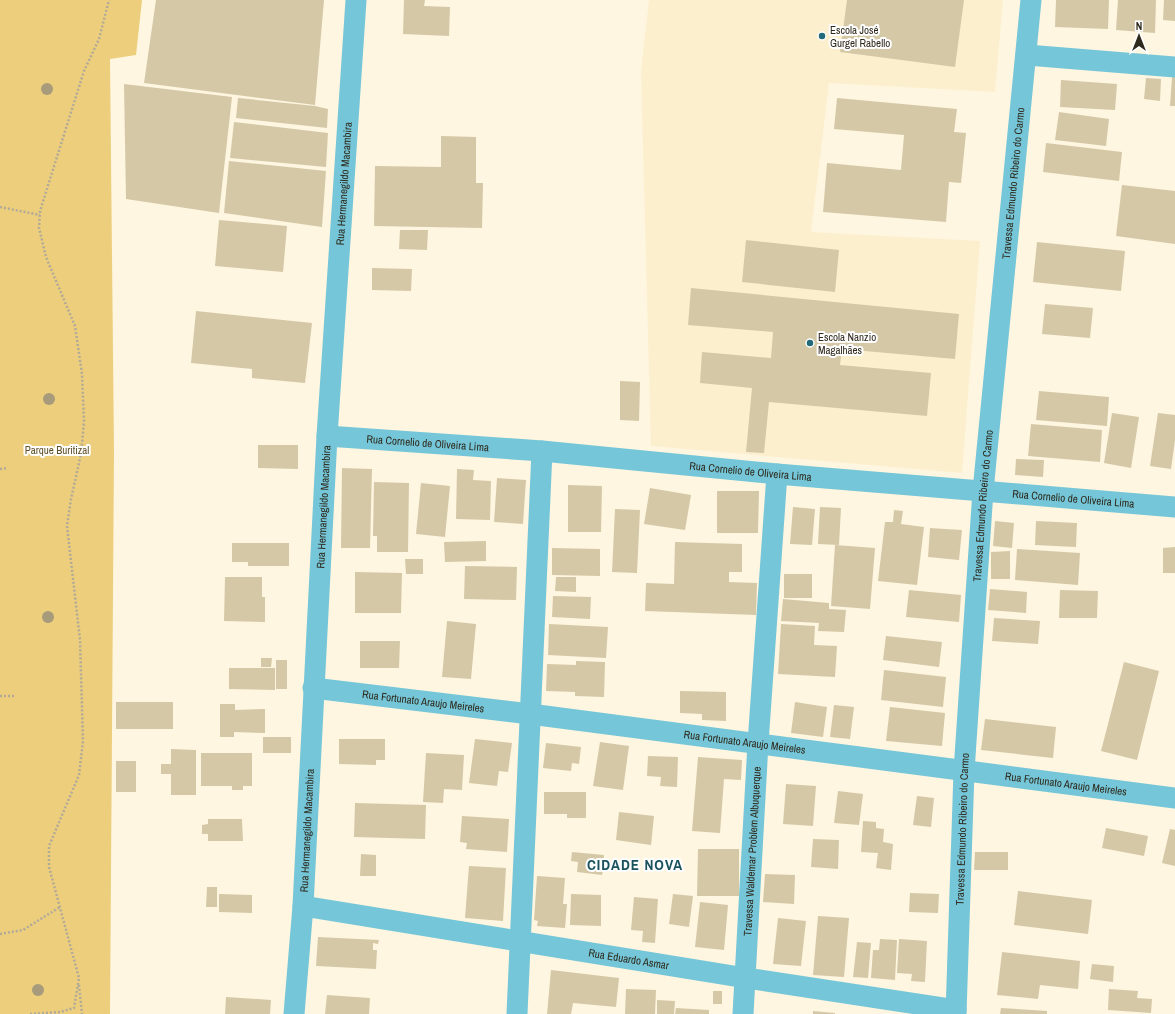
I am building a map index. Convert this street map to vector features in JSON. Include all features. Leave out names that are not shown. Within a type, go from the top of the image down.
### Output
[{"type":"street","name":"Rua Hermanegildo Macambira","points":[[294,1014],[303,906],[327,436],[356,0]]},
{"type":"street","name":"Travessa Edmundo Ribeiro do Carmo","points":[[956,1012],[964,771],[984,491],[1027,55],[1031,0]]},
{"type":"street","points":[[1027,55],[1175,67]]},
{"type":"street","name":"Rua Cornelio de Oliveira Lima","points":[[327,436],[542,451],[777,474],[1175,507]]},
{"type":"street","points":[[517,1014],[542,451]]},
{"type":"street","name":"Travessa Waldemar Problem Albuquerque","points":[[743,1014],[758,743],[777,474]]},
{"type":"street","name":"Rua Fortunato Araujo Meireles","points":[[313,688],[758,743],[1175,798]]},
{"type":"street","name":"Rua Eduardo Asmar","points":[[303,906],[956,1012]]},
{"type":"path","points":[[82,1014],[79,978],[49,867],[49,846],[79,775],[83,741],[80,640],[67,526],[71,499],[81,454],[84,422],[82,374],[75,326],[46,257],[39,228],[40,215],[84,71],[99,39],[109,0]]},
{"type":"path","points":[[0,207],[40,215]]},
{"type":"path","points":[[0,468],[7,468]]},
{"type":"path","points":[[0,696],[16,696]]},
{"type":"path","points":[[0,934],[22,930],[60,907]]},
{"type":"path","points":[[30,1014],[60,1012],[74,1008],[79,978]]},
{"type":"shaded area","name":"Escola Nanzio Magalhães","points":[[649,0],[1003,0],[995,92],[829,83],[811,232],[980,241],[962,473],[651,446],[641,72]]},
{"type":"green space","name":"Parque Buritizal","points":[[0,0],[142,0],[136,55],[110,59],[114,451],[110,1014],[0,1014]]},
{"type":"building","points":[[156,0],[324,0],[315,105],[144,83]]},
{"type":"building","points":[[404,0],[425,0],[424,6],[450,7],[449,36],[403,34]]},
{"type":"building","points":[[847,0],[964,0],[955,67],[840,52]]},
{"type":"building","points":[[1056,0],[1109,0],[1108,29],[1055,27]]},
{"type":"building","points":[[1118,0],[1156,0],[1155,33],[1116,30]]},
{"type":"building","points":[[1164,0],[1175,0],[1175,21],[1163,20]]},
{"type":"building","points":[[1172,77],[1175,77],[1175,106],[1170,106]]},
{"type":"building","points":[[1146,78],[1161,79],[1160,101],[1144,99]]},
{"type":"building","points":[[1061,80],[1117,84],[1115,110],[1060,107]]},
{"type":"building","points":[[124,84],[232,97],[219,213],[126,199]]},
{"type":"building","points":[[238,98],[315,106],[328,109],[327,128],[236,118]]},
{"type":"building","points":[[837,98],[957,109],[954,132],[966,133],[961,183],[949,182],[946,222],[823,212],[827,163],[901,170],[904,135],[834,129]]},
{"type":"building","points":[[1059,112],[1109,119],[1106,146],[1055,140]]},
{"type":"building","points":[[234,122],[328,133],[326,167],[230,158]]},
{"type":"building","points":[[441,136],[476,137],[476,183],[483,183],[482,228],[374,226],[375,166],[441,167]]},
{"type":"building","points":[[1046,143],[1122,152],[1119,181],[1043,172]]},
{"type":"building","points":[[229,161],[326,171],[322,227],[224,213]]},
{"type":"building","points":[[1122,185],[1175,191],[1175,244],[1116,236]]},
{"type":"building","points":[[219,220],[287,226],[283,272],[215,266]]},
{"type":"building","points":[[400,230],[428,230],[427,250],[399,249]]},
{"type":"building","points":[[746,240],[839,250],[835,292],[742,282]]},
{"type":"building","points":[[1037,242],[1125,251],[1121,291],[1033,282]]},
{"type":"building","points":[[372,268],[412,269],[411,291],[372,290]]},
{"type":"building","points":[[691,288],[959,314],[955,359],[842,349],[840,365],[931,373],[927,416],[769,402],[764,453],[746,452],[752,388],[700,383],[702,352],[771,358],[773,332],[688,325]]},
{"type":"building","points":[[1045,304],[1093,308],[1090,338],[1042,334]]},
{"type":"building","points":[[196,311],[312,323],[305,383],[252,378],[252,369],[191,363]]},
{"type":"building","points":[[620,381],[640,382],[639,421],[620,420]]},
{"type":"building","points":[[1039,391],[1109,397],[1107,426],[1036,420]]},
{"type":"building","points":[[1112,413],[1139,417],[1131,468],[1104,463]]},
{"type":"building","points":[[1158,413],[1175,415],[1175,440],[1171,469],[1150,466]]},
{"type":"building","points":[[1031,424],[1102,430],[1100,462],[1028,456]]},
{"type":"building","points":[[258,445],[298,445],[298,469],[258,468]]},
{"type":"building","points":[[1016,459],[1044,460],[1043,477],[1015,475]]},
{"type":"building","points":[[342,468],[372,469],[370,548],[341,548]]},
{"type":"building","points":[[457,469],[474,470],[473,480],[491,481],[490,520],[456,519]]},
{"type":"building","points":[[497,478],[526,480],[523,524],[494,522]]},
{"type":"building","points":[[374,482],[409,483],[408,552],[377,552],[377,536],[373,536]]},
{"type":"building","points":[[421,483],[450,486],[445,537],[416,534]]},
{"type":"building","points":[[568,485],[602,486],[601,532],[568,532]]},
{"type":"building","points":[[650,488],[691,495],[685,530],[644,524]]},
{"type":"building","points":[[717,491],[759,491],[758,533],[717,533]]},
{"type":"building","points":[[793,507],[815,509],[812,545],[790,544]]},
{"type":"building","points":[[820,507],[841,508],[839,545],[818,544]]},
{"type":"building","points":[[615,509],[640,510],[637,573],[612,572]]},
{"type":"building","points":[[894,510],[903,511],[901,524],[924,527],[917,585],[878,581],[885,522],[893,522]]},
{"type":"building","points":[[995,521],[1014,523],[1012,548],[993,546]]},
{"type":"building","points":[[1036,521],[1077,523],[1076,547],[1035,545]]},
{"type":"building","points":[[930,528],[962,530],[959,560],[928,557]]},
{"type":"building","points":[[486,541],[486,561],[445,562],[444,542]]},
{"type":"building","points":[[675,542],[742,544],[742,572],[729,572],[729,582],[757,583],[756,615],[645,611],[646,583],[674,584]]},
{"type":"building","points":[[232,543],[289,543],[289,566],[248,566],[248,562],[232,562]]},
{"type":"building","points":[[835,545],[875,548],[870,609],[831,606]]},
{"type":"building","points":[[1175,547],[1175,573],[1163,573],[1163,548]]},
{"type":"building","points":[[552,548],[600,549],[600,576],[552,575]]},
{"type":"building","points":[[1017,549],[1080,553],[1078,585],[1015,580]]},
{"type":"building","points":[[1010,551],[1010,579],[991,579],[991,552]]},
{"type":"building","points":[[405,559],[423,559],[423,574],[406,574]]},
{"type":"building","points":[[465,566],[517,567],[516,600],[464,599]]},
{"type":"building","points":[[355,572],[402,573],[401,613],[355,613]]},
{"type":"building","points":[[784,574],[812,574],[812,598],[784,598]]},
{"type":"building","points":[[225,577],[262,577],[262,597],[265,597],[265,622],[224,621]]},
{"type":"building","points":[[556,577],[576,577],[576,592],[555,591]]},
{"type":"building","points":[[990,589],[1027,592],[1026,613],[988,610]]},
{"type":"building","points":[[909,590],[961,595],[959,622],[906,617]]},
{"type":"building","points":[[1060,590],[1098,591],[1097,618],[1059,618]]},
{"type":"building","points":[[553,596],[591,597],[590,619],[552,617]]},
{"type":"building","points":[[783,599],[829,603],[829,609],[846,610],[844,632],[818,631],[819,623],[781,621]]},
{"type":"building","points":[[994,618],[1040,621],[1038,644],[992,641]]},
{"type":"building","points":[[447,621],[476,624],[471,679],[442,677]]},
{"type":"building","points":[[549,624],[608,627],[606,658],[548,655]]},
{"type":"building","points":[[781,624],[815,626],[814,645],[837,646],[835,677],[778,674]]},
{"type":"building","points":[[886,636],[942,642],[939,667],[883,660]]},
{"type":"building","points":[[360,641],[400,641],[399,668],[360,668]]},
{"type":"building","points":[[261,658],[272,658],[271,667],[261,667]]},
{"type":"building","points":[[276,660],[287,660],[287,689],[276,689]]},
{"type":"building","points":[[576,661],[605,662],[604,697],[575,696],[575,692],[546,691],[547,664],[576,665]]},
{"type":"building","points":[[1124,662],[1159,671],[1137,760],[1101,751]]},
{"type":"building","points":[[229,668],[275,668],[275,690],[229,689]]},
{"type":"building","points":[[884,670],[946,677],[943,707],[881,700]]},
{"type":"building","points":[[680,691],[726,692],[726,721],[702,720],[702,714],[680,713]]},
{"type":"building","points":[[116,702],[173,702],[173,729],[116,729]]},
{"type":"building","points":[[795,702],[827,707],[823,737],[791,733]]},
{"type":"building","points":[[220,704],[235,704],[235,710],[265,709],[265,733],[234,732],[234,737],[220,737]]},
{"type":"building","points":[[834,705],[854,707],[850,739],[830,737]]},
{"type":"building","points":[[890,707],[945,713],[942,746],[886,741]]},
{"type":"building","points":[[985,719],[1056,727],[1053,758],[981,750]]},
{"type":"building","points":[[263,737],[291,737],[291,753],[263,753]]},
{"type":"building","points":[[339,739],[385,739],[385,760],[376,760],[376,765],[339,764]]},
{"type":"building","points":[[475,739],[512,743],[508,772],[499,771],[497,786],[469,783]]},
{"type":"building","points":[[600,742],[629,746],[623,790],[593,786]]},
{"type":"building","points":[[546,743],[581,747],[579,764],[572,763],[571,771],[543,768]]},
{"type":"building","points":[[171,749],[196,750],[196,795],[171,795],[171,774],[161,774],[161,764],[171,764]]},
{"type":"building","points":[[201,753],[252,753],[252,786],[243,786],[243,790],[232,790],[232,786],[201,786]]},
{"type":"building","points":[[426,753],[464,755],[462,790],[444,789],[443,803],[423,802]]},
{"type":"building","points":[[648,756],[678,757],[677,787],[660,786],[661,777],[647,776]]},
{"type":"building","points":[[698,757],[742,760],[741,780],[724,779],[720,833],[692,831]]},
{"type":"building","points":[[116,761],[136,761],[136,792],[116,792]]},
{"type":"building","points":[[786,784],[816,786],[813,826],[783,824]]},
{"type":"building","points":[[838,791],[863,794],[859,825],[834,823]]},
{"type":"building","points":[[544,792],[586,792],[586,818],[567,818],[567,814],[544,814]]},
{"type":"building","points":[[917,796],[934,798],[931,827],[913,825]]},
{"type":"building","points":[[355,803],[426,805],[425,839],[354,837]]},
{"type":"building","points":[[619,812],[654,816],[651,845],[616,840]]},
{"type":"building","points":[[462,816],[509,819],[507,852],[466,849],[467,843],[460,842]]},
{"type":"building","points":[[208,819],[242,819],[243,841],[208,841],[208,834],[202,834],[202,825],[208,824]]},
{"type":"building","points":[[863,821],[876,822],[876,828],[884,829],[883,842],[893,844],[891,870],[876,868],[878,853],[861,852]]},
{"type":"building","points":[[1106,828],[1148,836],[1144,856],[1102,848]]},
{"type":"building","points":[[1170,829],[1175,830],[1175,866],[1162,863]]},
{"type":"building","points":[[813,839],[839,840],[838,869],[811,867]]},
{"type":"building","points":[[698,849],[739,849],[739,896],[697,896]]},
{"type":"building","points":[[572,852],[604,855],[604,860],[611,861],[610,871],[603,870],[602,875],[577,872],[578,862],[571,861]]},
{"type":"building","points":[[975,852],[1008,852],[1008,870],[974,870]]},
{"type":"building","points":[[361,854],[376,855],[376,876],[360,876]]},
{"type":"building","points":[[469,866],[506,868],[503,921],[465,918]]},
{"type":"building","points":[[765,874],[795,875],[794,904],[763,902]]},
{"type":"building","points":[[537,876],[565,878],[563,904],[567,904],[565,928],[537,926],[538,921],[534,920]]},
{"type":"building","points":[[207,887],[217,887],[217,907],[206,907]]},
{"type":"building","points":[[1018,891],[1092,900],[1088,934],[1014,925]]},
{"type":"building","points":[[910,893],[939,894],[938,913],[909,912]]},
{"type":"building","points":[[219,894],[252,895],[252,913],[219,912]]},
{"type":"building","points":[[571,894],[601,895],[601,926],[570,925]]},
{"type":"building","points":[[673,894],[693,896],[689,927],[669,924]]},
{"type":"building","points":[[634,897],[658,899],[655,943],[642,942],[643,931],[631,930]]},
{"type":"building","points":[[700,902],[728,905],[724,950],[695,947]]},
{"type":"building","points":[[818,916],[849,918],[844,977],[813,975]]},
{"type":"building","points":[[778,918],[806,921],[801,966],[773,964]]},
{"type":"building","points":[[318,937],[379,940],[378,944],[373,943],[373,950],[377,950],[376,969],[316,966]]},
{"type":"building","points":[[880,939],[897,940],[895,980],[871,978],[873,950],[879,950]]},
{"type":"building","points":[[899,939],[927,941],[925,982],[911,981],[912,974],[897,973]]},
{"type":"building","points":[[857,942],[871,943],[868,978],[853,977]]},
{"type":"building","points":[[1002,952],[1080,961],[1078,989],[1040,985],[1038,999],[997,995]]},
{"type":"building","points":[[1092,964],[1114,966],[1113,982],[1090,979]]},
{"type":"building","points":[[551,970],[619,978],[616,1007],[573,1003],[571,1014],[547,1014]]},
{"type":"building","points":[[626,989],[656,990],[655,1014],[625,1014]]},
{"type":"building","points":[[1109,989],[1138,991],[1137,998],[1152,999],[1151,1013],[1108,1010]]},
{"type":"building","points":[[713,991],[722,991],[722,1004],[713,1004]]},
{"type":"building","points":[[327,995],[370,998],[369,1014],[325,1014]]},
{"type":"building","points":[[226,997],[271,1000],[270,1014],[225,1014]]},
{"type":"building","points":[[657,1000],[675,1001],[674,1014],[657,1014]]},
{"type":"building","points":[[676,1008],[709,1010],[709,1014],[675,1014]]},
{"type":"building","points":[[1001,1008],[1047,1011],[1047,1014],[1000,1014]]},
{"type":"building","points":[[813,1011],[835,1013],[835,1014],[813,1014]]},
{"type":"place","name":"Escola José Gurgel Rabello","points":[[822,36]]},
{"type":"place","name":"Escola Nanzio Magalhães","points":[[810,343]]},
{"type":"district","name":"CIDADE NOVA","points":[[635,864]]}]
